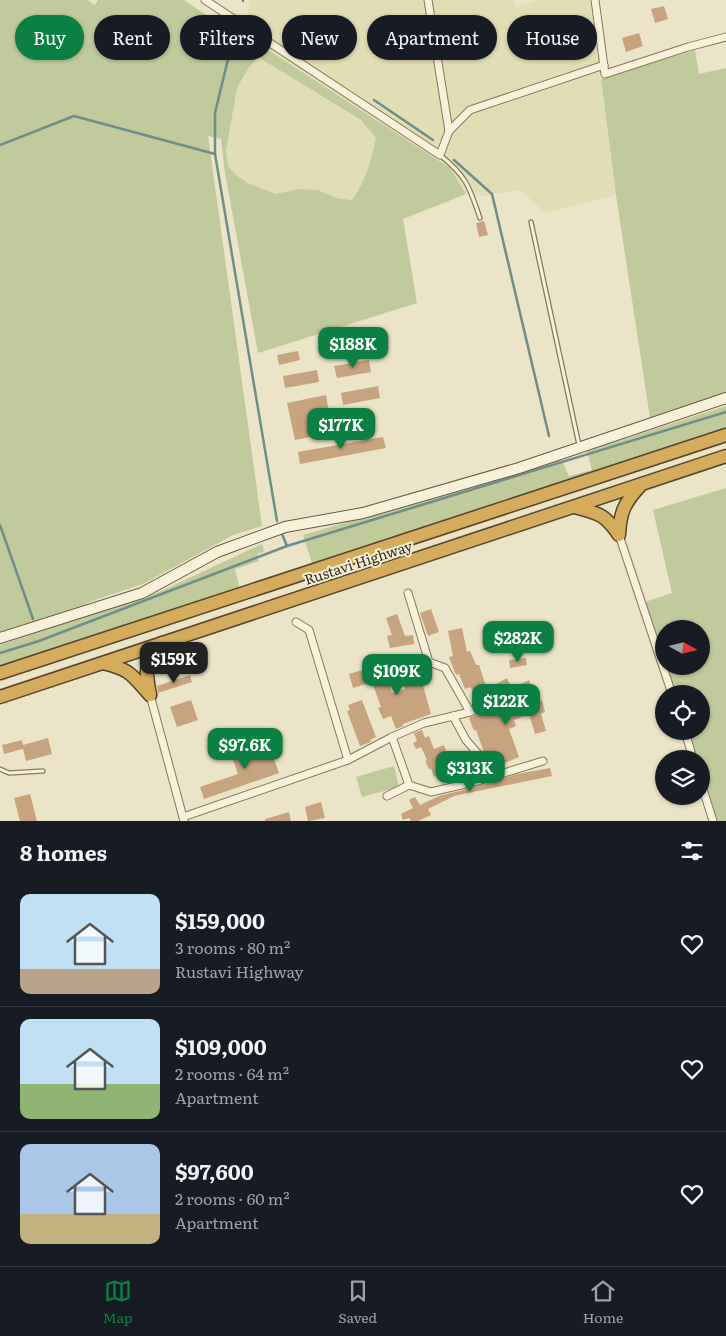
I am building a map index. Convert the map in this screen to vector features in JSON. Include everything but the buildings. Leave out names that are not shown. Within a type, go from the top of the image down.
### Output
[{"type":"highway","name":"Rustavi Highway","points":[[0,674],[726,435]]},
{"type":"highway","name":"Rustavi Highway","points":[[0,697],[726,456]]},
{"type":"highway","points":[[619,535],[620,517],[625,506],[641,484]]},
{"type":"highway","points":[[575,507],[598,514],[610,521],[619,535]]},
{"type":"highway","points":[[150,695],[146,669],[151,656],[163,642]]},
{"type":"highway","points":[[103,663],[130,672],[150,695]]},
{"type":"street","points":[[205,0],[440,155],[449,131],[470,110],[604,65]]},
{"type":"street","points":[[428,0],[449,131]]},
{"type":"street","points":[[595,0],[605,74],[688,47],[726,37]]},
{"type":"street","points":[[0,638],[142,593],[217,552],[285,527],[363,512],[519,468],[726,398]]},
{"type":"street","points":[[619,535],[669,685]]},
{"type":"street","points":[[408,593],[429,662],[445,668],[470,712]]},
{"type":"street","points":[[296,622],[309,630],[348,760]]},
{"type":"street","points":[[150,695],[183,819],[348,760],[424,723],[470,712],[492,702]]},
{"type":"street","points":[[453,716],[466,740],[480,756],[486,777]]},
{"type":"street","points":[[392,737],[409,785]]},
{"type":"street","points":[[387,796],[409,785],[431,792],[478,781],[543,761]]},
{"type":"street","points":[[708,805],[713,821]]},
{"type":"lane","points":[[440,155],[458,170],[469,186],[480,218]]},
{"type":"lane","points":[[531,222],[579,448]]},
{"type":"lane","points":[[0,769],[9,773],[43,771]]},
{"type":"shaded area","points":[[250,0],[514,0],[516,7],[538,0],[590,0],[592,15],[507,15],[507,60],[597,60],[597,52],[616,195],[546,213],[520,190],[483,196],[466,194],[450,168],[283,60],[357,60],[357,15],[282,15],[282,59],[272,53],[272,15],[248,15]]},
{"type":"shaded area","points":[[255,60],[263,60],[361,120],[376,139],[363,185],[352,200],[336,198],[318,190],[298,189],[276,194],[248,183],[237,176],[228,166],[226,151],[237,88],[247,70]]},
{"type":"green space","points":[[0,0],[87,0],[95,5],[98,0],[184,0],[206,15],[180,15],[180,60],[255,60],[247,70],[237,88],[226,151],[228,166],[237,176],[248,183],[276,194],[298,189],[318,190],[336,198],[352,200],[361,186],[372,155],[376,138],[361,120],[263,60],[272,60],[272,53],[450,168],[466,194],[403,219],[417,303],[258,353],[225,173],[221,139],[208,136],[262,526],[233,535],[143,584],[92,601],[58,618],[0,638]]},
{"type":"green space","points":[[695,50],[699,74],[726,68],[726,393],[650,418],[616,195],[601,79]]},
{"type":"green space","points":[[726,406],[726,430],[312,563],[303,535],[561,459],[569,476],[592,470],[587,451]]},
{"type":"green space","points":[[726,488],[726,821],[717,821],[710,800],[710,750],[693,750],[691,740],[710,740],[710,685],[672,685],[669,675],[710,675],[710,620],[655,620],[655,632],[645,602],[672,593],[653,510]]},
{"type":"green space","points":[[262,544],[264,552],[257,554],[259,561],[235,569],[240,590],[0,669],[0,645],[159,592]]},
{"type":"green space","points":[[394,766],[399,787],[362,797],[356,777]]},
{"type":"waterway","points":[[228,60],[215,113],[215,154],[277,521]]},
{"type":"waterway","points":[[374,100],[433,140]]},
{"type":"waterway","points":[[0,145],[74,116],[215,154]]},
{"type":"waterway","points":[[454,160],[492,194],[549,436]]},
{"type":"waterway","points":[[0,653],[39,641],[287,546],[726,412]]},
{"type":"waterway","points":[[0,525],[33,619]]},
{"type":"waterway","points":[[282,534],[287,546]]}]
